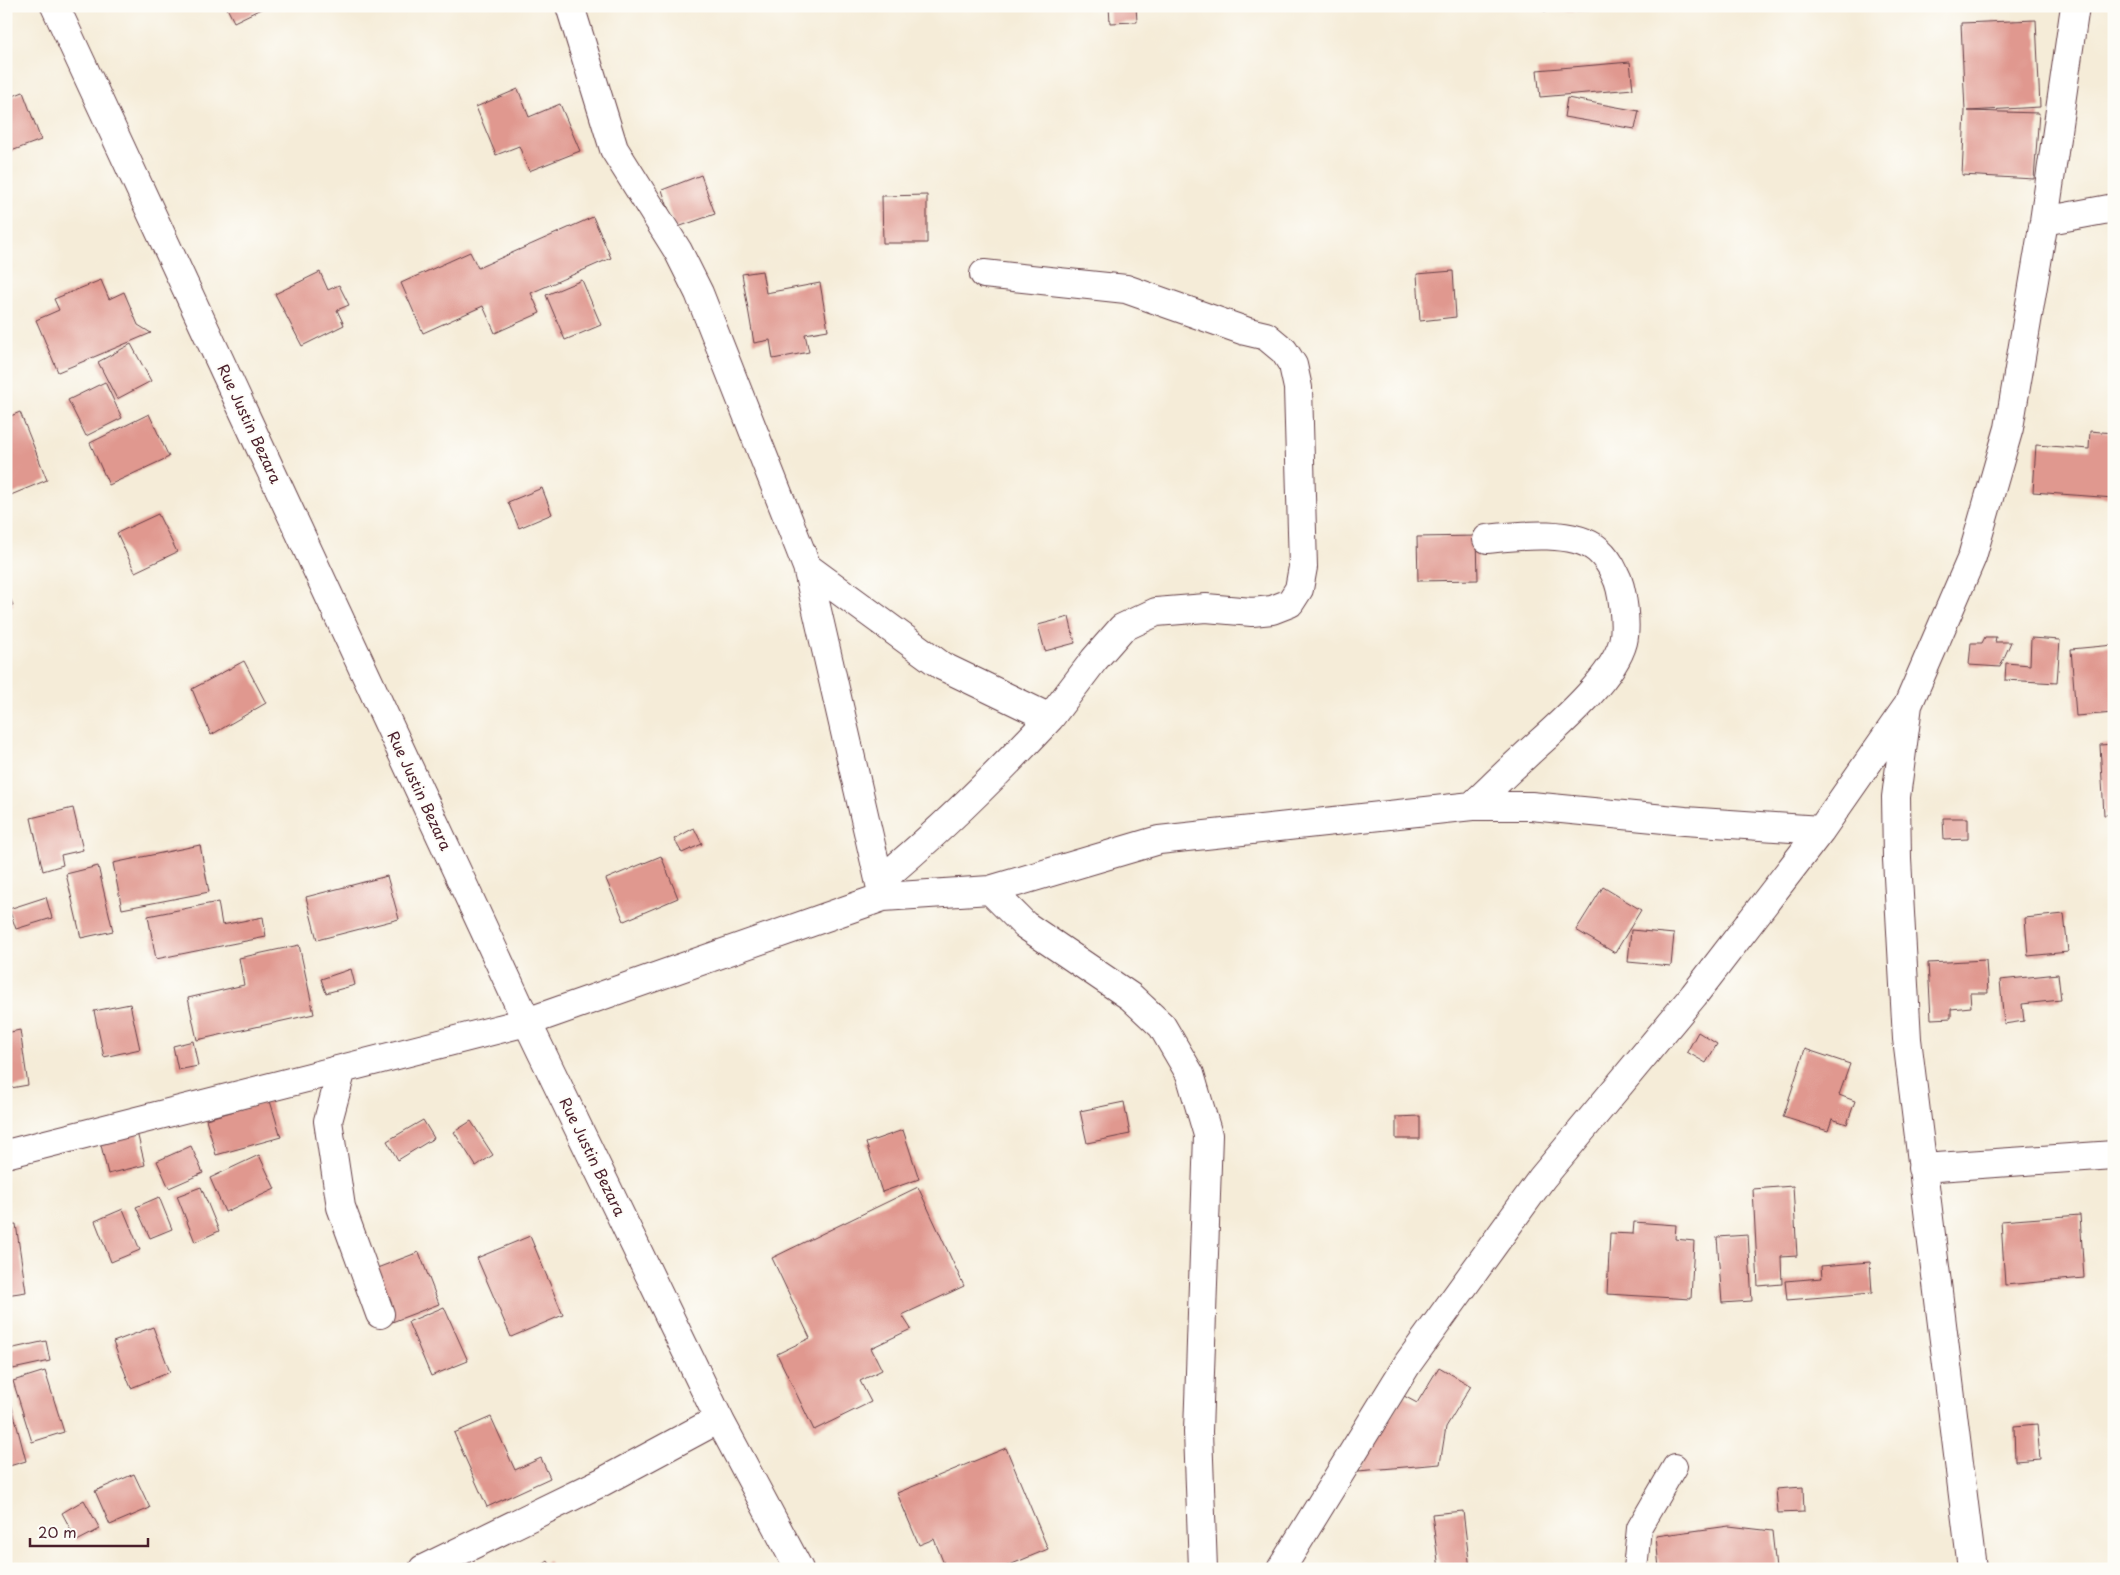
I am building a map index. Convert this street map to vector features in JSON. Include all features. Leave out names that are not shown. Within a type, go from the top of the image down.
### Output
[{"type":"street","name":"Rue Justin Bezara","points":[[55,6],[527,1022],[719,1419],[799,1569]]},
{"type":"street","points":[[570,6],[614,148],[678,251],[698,293],[807,567],[881,889]]},
{"type":"street","points":[[1281,1569],[1408,1363],[1542,1178],[1694,995],[1821,830],[1908,705],[1972,556],[2009,428],[2044,221],[2075,6]]},
{"type":"street","points":[[2044,221],[2114,208]]},
{"type":"street","points":[[881,889],[908,857],[1019,751],[1050,718],[1094,660],[1122,628],[1156,612],[1206,608],[1252,612],[1272,610],[1290,603],[1300,589],[1303,568],[1298,388],[1293,365],[1284,350],[1266,336],[1245,331],[1126,289],[984,274]]},
{"type":"street","points":[[1472,806],[1563,721],[1612,666],[1623,641],[1624,604],[1618,579],[1608,560],[1597,548],[1580,541],[1555,536],[1527,535],[1486,539]]},
{"type":"street","points":[[807,567],[942,666],[1050,718]]},
{"type":"street","points":[[1908,705],[1896,797],[1897,859],[1907,1039],[1972,1569]]},
{"type":"street","points":[[6,1154],[527,1022],[881,889],[990,890],[1160,840],[1472,806],[1531,806],[1685,821],[1821,830]]},
{"type":"street","points":[[990,890],[1025,925],[1131,997],[1162,1026],[1190,1074],[1208,1135],[1198,1432],[1203,1569]]},
{"type":"street","points":[[342,1068],[328,1121],[339,1198],[380,1314]]},
{"type":"street","points":[[1922,1168],[2114,1155]]},
{"type":"street","points":[[423,1569],[602,1482],[719,1419]]},
{"type":"lane","points":[[1635,1569],[1639,1528],[1675,1466]]},
{"type":"building","points":[[226,6],[267,6],[234,22]]},
{"type":"building","points":[[1109,6],[1136,6],[1137,22],[1110,23]]},
{"type":"building","points":[[1544,6],[1636,6],[1636,10],[1544,11]]},
{"type":"building","points":[[2036,20],[2040,107],[1968,111],[2039,113],[2034,179],[1962,175],[1965,111],[1961,23]]},
{"type":"building","points":[[1630,62],[1633,89],[1540,97],[1537,70]]},
{"type":"building","points":[[518,89],[529,117],[560,104],[580,151],[529,171],[519,146],[496,155],[476,107]]},
{"type":"building","points":[[23,92],[41,140],[6,153],[6,99]]},
{"type":"building","points":[[1567,98],[1639,111],[1635,129],[1564,117]]},
{"type":"building","points":[[701,175],[715,214],[675,228],[662,190]]},
{"type":"building","points":[[927,195],[927,243],[883,243],[882,196]]},
{"type":"building","points":[[593,217],[611,258],[531,293],[540,313],[495,333],[483,306],[423,333],[401,283],[470,252],[478,268]]},
{"type":"building","points":[[762,271],[766,293],[820,283],[828,330],[805,334],[809,352],[773,359],[770,340],[754,343],[742,274]]},
{"type":"building","points":[[1453,271],[1456,317],[1420,321],[1417,274]]},
{"type":"building","points":[[320,272],[328,290],[339,285],[349,305],[337,310],[344,325],[302,346],[275,294]]},
{"type":"building","points":[[101,280],[109,299],[124,292],[138,325],[151,333],[58,372],[36,320],[59,310],[54,299]]},
{"type":"building","points":[[582,280],[601,325],[565,340],[546,295]]},
{"type":"building","points":[[131,344],[151,381],[117,399],[98,362]]},
{"type":"building","points":[[105,382],[122,418],[86,436],[68,400]]},
{"type":"building","points":[[20,412],[47,480],[6,497],[6,418]]},
{"type":"building","points":[[149,414],[169,457],[109,485],[90,443]]},
{"type":"building","points":[[2090,431],[2113,433],[2114,498],[2033,492],[2036,445],[2089,449]]},
{"type":"building","points":[[542,488],[552,514],[519,528],[508,502]]},
{"type":"building","points":[[158,514],[177,552],[135,572],[117,533]]},
{"type":"building","points":[[1477,536],[1478,580],[1418,581],[1417,537]]},
{"type":"building","points":[[6,588],[13,605],[6,607]]},
{"type":"building","points":[[1069,617],[1075,643],[1045,651],[1038,625]]},
{"type":"building","points":[[1985,637],[1996,637],[1995,642],[2011,642],[2000,667],[1969,665],[1971,643],[1982,643]]},
{"type":"building","points":[[2031,638],[2060,640],[2057,683],[2005,680],[2006,663],[2030,665]]},
{"type":"building","points":[[2114,645],[2114,713],[2076,716],[2071,649]]},
{"type":"building","points":[[244,661],[266,703],[211,735],[192,689]]},
{"type":"building","points":[[2114,744],[2114,814],[2104,815],[2100,745]]},
{"type":"building","points":[[73,808],[83,850],[61,855],[63,865],[43,871],[31,818]]},
{"type":"building","points":[[1943,818],[1968,818],[1968,839],[1944,840]]},
{"type":"building","points":[[694,828],[702,844],[682,853],[674,839]]},
{"type":"building","points":[[200,845],[209,892],[122,909],[113,863]]},
{"type":"building","points":[[661,856],[678,898],[624,921],[606,879]]},
{"type":"building","points":[[98,866],[113,931],[81,938],[66,874]]},
{"type":"building","points":[[387,876],[399,919],[317,940],[306,897]]},
{"type":"building","points":[[1603,887],[1641,910],[1615,953],[1576,930]]},
{"type":"building","points":[[46,897],[52,918],[16,929],[9,909]]},
{"type":"building","points":[[218,902],[222,925],[263,917],[266,937],[156,959],[148,916]]},
{"type":"building","points":[[2064,914],[2068,952],[2028,956],[2025,918]]},
{"type":"building","points":[[1631,930],[1674,934],[1671,966],[1628,962]]},
{"type":"building","points":[[299,945],[314,1014],[197,1040],[188,998],[244,985],[239,958]]},
{"type":"building","points":[[1986,960],[1988,993],[1970,993],[1971,1007],[1951,1009],[1951,1018],[1931,1019],[1928,963]]},
{"type":"building","points":[[351,969],[355,985],[326,993],[321,979]]},
{"type":"building","points":[[2058,974],[2061,1000],[2022,1004],[2024,1021],[2004,1024],[2000,980]]},
{"type":"building","points":[[130,1004],[140,1049],[104,1057],[94,1011]]},
{"type":"building","points":[[20,1030],[28,1085],[11,1088],[6,1066],[6,1033]]},
{"type":"building","points":[[1698,1032],[1717,1044],[1706,1063],[1687,1052]]},
{"type":"building","points":[[193,1041],[198,1066],[178,1070],[173,1046]]},
{"type":"building","points":[[1805,1049],[1850,1064],[1839,1095],[1855,1101],[1847,1124],[1832,1119],[1828,1131],[1783,1117]]},
{"type":"building","points":[[270,1101],[281,1137],[216,1155],[206,1119]]},
{"type":"building","points":[[1124,1102],[1130,1134],[1087,1143],[1080,1111]]},
{"type":"building","points":[[1420,1116],[1420,1139],[1396,1139],[1396,1117]]},
{"type":"building","points":[[423,1120],[434,1138],[398,1160],[387,1141]]},
{"type":"building","points":[[471,1121],[493,1155],[476,1166],[454,1132]]},
{"type":"building","points":[[136,1128],[145,1165],[108,1174],[99,1137]]},
{"type":"building","points":[[903,1130],[919,1179],[882,1192],[866,1143]]},
{"type":"building","points":[[191,1146],[203,1173],[169,1188],[157,1161]]},
{"type":"building","points":[[259,1155],[275,1189],[225,1212],[210,1178]]},
{"type":"building","points":[[1793,1186],[1797,1256],[1781,1257],[1782,1284],[1758,1286],[1753,1189]]},
{"type":"building","points":[[201,1187],[219,1231],[195,1242],[177,1196]]},
{"type":"building","points":[[918,1187],[964,1286],[902,1315],[911,1329],[871,1348],[882,1370],[860,1381],[871,1402],[814,1430],[777,1354],[810,1338],[772,1258]]},
{"type":"building","points":[[159,1197],[172,1229],[150,1238],[136,1207]]},
{"type":"building","points":[[123,1209],[140,1250],[111,1262],[95,1221]]},
{"type":"building","points":[[2080,1215],[2084,1278],[2005,1285],[2001,1221]]},
{"type":"building","points":[[1634,1222],[1676,1225],[1675,1239],[1694,1241],[1691,1299],[1607,1294],[1610,1233],[1633,1234]]},
{"type":"building","points":[[16,1224],[26,1292],[6,1295],[6,1225]]},
{"type":"building","points":[[1748,1235],[1752,1301],[1722,1303],[1717,1237]]},
{"type":"building","points":[[530,1236],[563,1315],[511,1337],[477,1258]]},
{"type":"building","points":[[419,1252],[439,1304],[392,1322],[372,1270]]},
{"type":"building","points":[[1870,1262],[1872,1293],[1787,1300],[1785,1281],[1822,1278],[1821,1266]]},
{"type":"building","points":[[444,1307],[468,1361],[431,1376],[408,1322]]},
{"type":"building","points":[[153,1327],[170,1372],[131,1388],[113,1342]]},
{"type":"building","points":[[46,1341],[50,1361],[13,1369],[9,1349]]},
{"type":"building","points":[[1439,1367],[1471,1386],[1446,1427],[1440,1464],[1358,1471],[1404,1396],[1417,1403]]},
{"type":"building","points":[[45,1371],[64,1432],[32,1442],[13,1381]]},
{"type":"building","points":[[11,1403],[26,1461],[6,1467],[6,1404]]},
{"type":"building","points":[[491,1417],[515,1470],[541,1458],[550,1478],[487,1507],[454,1433]]},
{"type":"building","points":[[2037,1424],[2040,1459],[2015,1461],[2014,1426]]},
{"type":"building","points":[[1006,1448],[1048,1549],[1000,1569],[946,1569],[934,1539],[919,1545],[897,1493]]},
{"type":"building","points":[[134,1474],[150,1508],[110,1525],[95,1491]]},
{"type":"building","points":[[1803,1487],[1804,1512],[1778,1513],[1776,1489]]},
{"type":"building","points":[[84,1500],[100,1529],[77,1541],[62,1513]]},
{"type":"building","points":[[1463,1511],[1470,1569],[1439,1569],[1432,1514]]},
{"type":"building","points":[[1729,1526],[1772,1531],[1776,1569],[1659,1569],[1656,1536]]},
{"type":"building","points":[[548,1561],[553,1569],[537,1569]]}]
